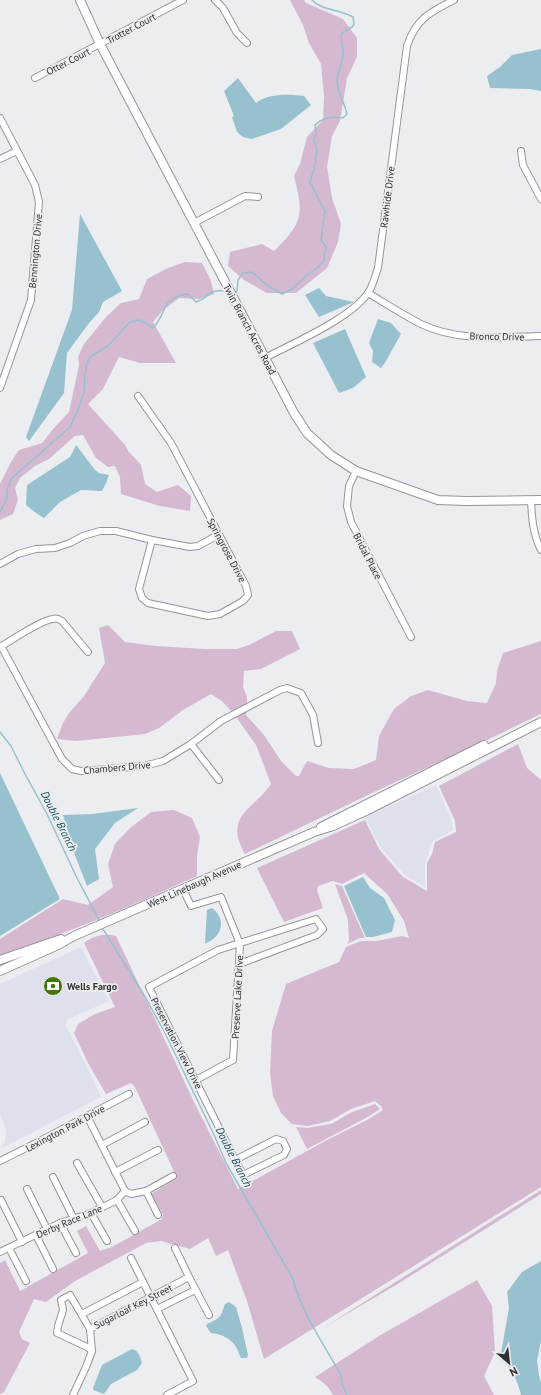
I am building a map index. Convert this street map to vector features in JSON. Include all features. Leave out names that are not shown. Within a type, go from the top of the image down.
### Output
[{"type":"main road","name":"Twin Branch Acres Road","points":[[80,0],[100,44],[264,358],[294,414],[307,432],[331,455],[356,471],[438,500],[541,500]]},
{"type":"main road","name":"West Linebaugh Avenue","points":[[417,782],[541,717]]},
{"type":"main road","name":"West Linebaugh Avenue","points":[[0,971],[58,945],[74,936],[314,832],[333,826],[390,795],[541,722]]},
{"type":"main road","name":"West Linebaugh Avenue","points":[[0,960],[74,936]]},
{"type":"street","name":"Trotter Court","points":[[100,44],[183,0]]},
{"type":"street","points":[[215,0],[222,8],[236,33],[247,43]]},
{"type":"street","name":"Rawhide Drive","points":[[264,358],[336,321],[368,293],[378,268],[407,46],[411,34],[424,17],[443,3],[454,0]]},
{"type":"street","name":"Otter Court","points":[[35,78],[100,44]]},
{"type":"street","name":"Bennington Drive","points":[[0,118],[35,184],[39,202],[31,300],[0,388]]},
{"type":"street","points":[[0,159],[17,151]]},
{"type":"street","points":[[521,151],[523,165],[541,199]]},
{"type":"street","points":[[194,223],[245,196],[258,197]]},
{"type":"street","name":"Bronco Drive","points":[[368,293],[421,324],[451,334],[482,338],[541,336]]},
{"type":"street","name":"Springrose Drive","points":[[138,396],[171,444],[246,586],[248,595],[243,601],[220,614],[208,616],[148,602],[142,598],[140,589],[152,540]]},
{"type":"street","name":"Bridal Place","points":[[356,471],[349,486],[346,506],[351,522],[411,638]]},
{"type":"street","points":[[531,501],[535,537],[541,550]]},
{"type":"street","points":[[0,564],[18,554],[36,549],[55,548],[70,543],[83,536],[100,531],[116,531],[190,547],[198,546],[218,535]]},
{"type":"street","points":[[0,646],[40,624],[57,618],[62,621],[88,652]]},
{"type":"street","name":"Chambers Drive","points":[[0,646],[62,759],[72,769],[81,771],[151,765],[169,758],[191,744],[221,721],[280,690],[287,688],[301,693],[313,715],[318,743]]},
{"type":"street","points":[[191,744],[219,780]]},
{"type":"street","name":"Preserve Lake Drive","points":[[183,889],[191,906],[221,897],[240,944],[233,1060],[196,1080]]},
{"type":"street","name":"Preservation View Drive","points":[[235,1160],[276,1139],[283,1141],[287,1148],[284,1155],[243,1176],[235,1160],[196,1080],[149,987],[218,950],[316,919],[323,929],[318,935],[239,964]]},
{"type":"street","name":"Lexington Park Drive","points":[[0,1161],[129,1094]]},
{"type":"street","points":[[87,1116],[125,1191],[131,1194],[146,1191],[173,1176]]},
{"type":"street","points":[[102,1145],[145,1122]]},
{"type":"street","points":[[115,1172],[158,1150]]},
{"type":"street","points":[[77,1163],[102,1207]]},
{"type":"street","points":[[53,1177],[74,1219]]},
{"type":"street","points":[[26,1189],[48,1229]]},
{"type":"street","points":[[125,1191],[117,1200],[135,1231]]},
{"type":"street","points":[[146,1191],[158,1215]]},
{"type":"street","points":[[1,1200],[22,1242]]},
{"type":"street","name":"Derby Race Lane","points":[[0,1252],[60,1223],[91,1213],[117,1200]]},
{"type":"street","points":[[91,1213],[107,1241]]},
{"type":"street","points":[[60,1223],[76,1253]]},
{"type":"street","points":[[36,1234],[53,1269]]},
{"type":"street","points":[[9,1248],[26,1281]]},
{"type":"street","points":[[175,1248],[209,1315]]},
{"type":"street","points":[[131,1258],[193,1380],[167,1395]]},
{"type":"street","name":"Sugarloaf Key Street","points":[[74,1395],[92,1351],[90,1329],[189,1277]]},
{"type":"street","points":[[82,1314],[143,1282]]},
{"type":"street","points":[[157,1309],[195,1290]]},
{"type":"street","points":[[90,1329],[70,1295],[60,1300],[63,1310],[57,1333],[87,1347],[92,1351]]},
{"type":"shaded area","points":[[290,0],[304,0],[306,3],[343,19],[357,38],[357,57],[347,78],[340,121],[332,136],[327,167],[332,198],[341,224],[338,242],[327,268],[296,293],[267,293],[244,280],[228,266],[230,252],[262,244],[274,251],[291,233],[299,217],[300,209],[294,176],[300,164],[307,137],[323,120],[324,96],[321,64],[309,43],[303,25]]},
{"type":"shaded area","points":[[185,262],[202,263],[211,281],[214,294],[199,299],[179,298],[162,311],[153,322],[176,363],[140,363],[119,357],[103,389],[88,404],[141,465],[145,484],[157,492],[178,485],[191,496],[190,511],[160,506],[121,494],[120,477],[115,466],[108,467],[96,458],[83,435],[75,436],[49,459],[35,466],[20,478],[15,488],[18,500],[13,514],[0,520],[0,484],[11,462],[19,450],[42,443],[69,412],[79,365],[78,357],[84,344],[106,317],[121,303],[139,299],[147,279],[168,268]]},
{"type":"shaded area","points":[[108,625],[125,642],[156,646],[204,649],[237,649],[249,645],[276,631],[292,631],[300,649],[261,669],[244,671],[243,687],[247,697],[247,704],[232,712],[222,701],[211,694],[183,710],[159,728],[145,734],[76,741],[57,739],[63,723],[69,713],[84,696],[105,663],[99,628]]},
{"type":"shaded area","points":[[541,641],[541,714],[245,854],[239,841],[237,830],[239,822],[243,814],[271,784],[256,745],[236,717],[247,711],[246,715],[264,735],[281,761],[296,776],[299,776],[307,761],[329,768],[354,769],[376,760],[379,736],[394,709],[411,696],[428,690],[467,701],[487,703],[496,683],[497,671],[503,653]]},
{"type":"shaded area","points":[[518,744],[527,768],[541,780],[541,1187],[264,1359],[247,1301],[228,1250],[216,1256],[208,1238],[190,1249],[161,1241],[146,1243],[75,1281],[46,1302],[34,1299],[19,1332],[22,1339],[30,1343],[4,1392],[0,1394],[0,1263],[5,1260],[20,1291],[88,1253],[77,1231],[86,1226],[100,1251],[112,1247],[162,1219],[163,1215],[151,1194],[177,1178],[135,1087],[131,1083],[106,1094],[88,1063],[74,1033],[78,1024],[95,1014],[115,1007],[84,943],[99,936],[116,936],[195,1104],[238,1189],[383,1110],[375,1101],[351,1109],[330,1121],[307,1126],[292,1124],[281,1113],[273,1096],[270,1073],[272,1031],[286,984],[339,962],[346,947],[361,941],[377,941],[402,936],[409,938],[404,921],[388,895],[364,873],[342,884],[333,881],[318,886],[317,890],[323,908],[284,922],[257,868],[365,820],[379,849],[403,877],[427,891],[427,863],[432,854],[435,842],[456,832],[455,821],[439,786]]},
{"type":"shaded area","points":[[436,785],[452,821],[453,830],[433,841],[425,863],[425,887],[405,875],[381,848],[366,819],[362,818]]},
{"type":"shaded area","points":[[174,810],[192,818],[200,837],[197,856],[197,876],[99,919],[0,956],[0,939],[63,899],[88,905],[113,887],[108,864],[115,844],[130,828],[151,812]]},
{"type":"shaded area","points":[[335,884],[342,886],[365,938],[360,938],[347,944],[349,941],[348,920]]},
{"type":"shaded area","points":[[81,947],[109,1001],[67,1020],[66,1026],[101,1097],[0,1149],[5,1142],[6,1129],[0,1114],[0,984]]},
{"type":"shaded area","points":[[375,1104],[380,1109],[307,1149],[296,1127],[307,1128],[331,1124],[352,1112]]},
{"type":"shaded area","points":[[541,1190],[541,1194],[396,1285],[323,1328]]},
{"type":"shaded area","points":[[477,1280],[492,1306],[495,1352],[484,1376],[494,1395],[333,1395],[326,1385],[315,1377],[379,1336]]},
{"type":"water","points":[[541,49],[541,91],[530,89],[490,88],[487,76],[500,67],[512,55]]},
{"type":"water","points":[[238,78],[256,103],[267,97],[292,95],[304,96],[311,105],[281,129],[252,139],[243,137],[237,132],[232,117],[234,116],[224,91]]},
{"type":"water","points":[[80,214],[122,291],[103,302],[99,312],[67,353],[64,393],[29,441],[26,437],[72,310]]},
{"type":"water","points":[[319,288],[326,296],[354,302],[319,317],[305,295]]},
{"type":"water","points":[[378,319],[391,323],[401,334],[381,368],[372,362],[373,351],[369,343]]},
{"type":"water","points":[[345,329],[366,377],[353,388],[339,393],[313,343]]},
{"type":"water","points":[[76,445],[95,470],[99,473],[109,475],[106,483],[102,491],[81,490],[60,502],[44,518],[26,505],[27,485],[70,457]]},
{"type":"water","points":[[0,773],[60,899],[0,936]]},
{"type":"water","points":[[138,808],[115,823],[95,849],[99,879],[87,886],[76,858],[63,815],[92,814]]},
{"type":"water","points":[[363,877],[370,888],[384,898],[395,920],[392,932],[373,937],[366,937],[344,886]]},
{"type":"water","points":[[212,908],[220,917],[221,927],[216,937],[205,943],[207,910]]},
{"type":"water","points":[[541,1261],[541,1341],[537,1361],[541,1383],[541,1395],[521,1395],[514,1375],[508,1366],[500,1359],[509,1308],[507,1292],[522,1272]]},
{"type":"water","points":[[229,1302],[236,1307],[248,1355],[247,1358],[241,1358],[233,1342],[223,1336],[211,1333],[206,1326],[221,1315],[225,1304]]},
{"type":"water","points":[[132,1349],[138,1352],[142,1363],[137,1370],[111,1384],[104,1394],[93,1390],[102,1365]]},
{"type":"waterway","name":"Double Branch","points":[[235,292],[237,292],[238,280],[243,273],[252,272],[267,285],[282,294],[292,289],[317,268],[324,260],[326,247],[321,240],[325,211],[310,182],[317,150],[314,141],[316,134],[315,125],[324,119],[331,117],[343,118],[347,114],[338,90],[337,78],[343,57],[341,38],[342,33],[354,24],[353,17],[348,14],[326,8],[316,4],[312,0]]},
{"type":"waterway","name":"Double Branch","points":[[0,512],[7,498],[7,489],[12,478],[70,427],[84,392],[85,374],[90,357],[108,346],[130,322],[139,320],[153,328],[169,302],[179,296],[188,294],[196,302],[214,291],[224,291]]},
{"type":"waterway","name":"Double Branch","points":[[0,732],[11,746],[47,814],[76,876],[99,920]]},
{"type":"waterway","name":"Double Branch","points":[[103,929],[144,995],[165,1033],[226,1163],[293,1279],[301,1303],[341,1375],[342,1384],[347,1395]]},
{"type":"place","name":"Wells Fargo","points":[[53,986]]}]
